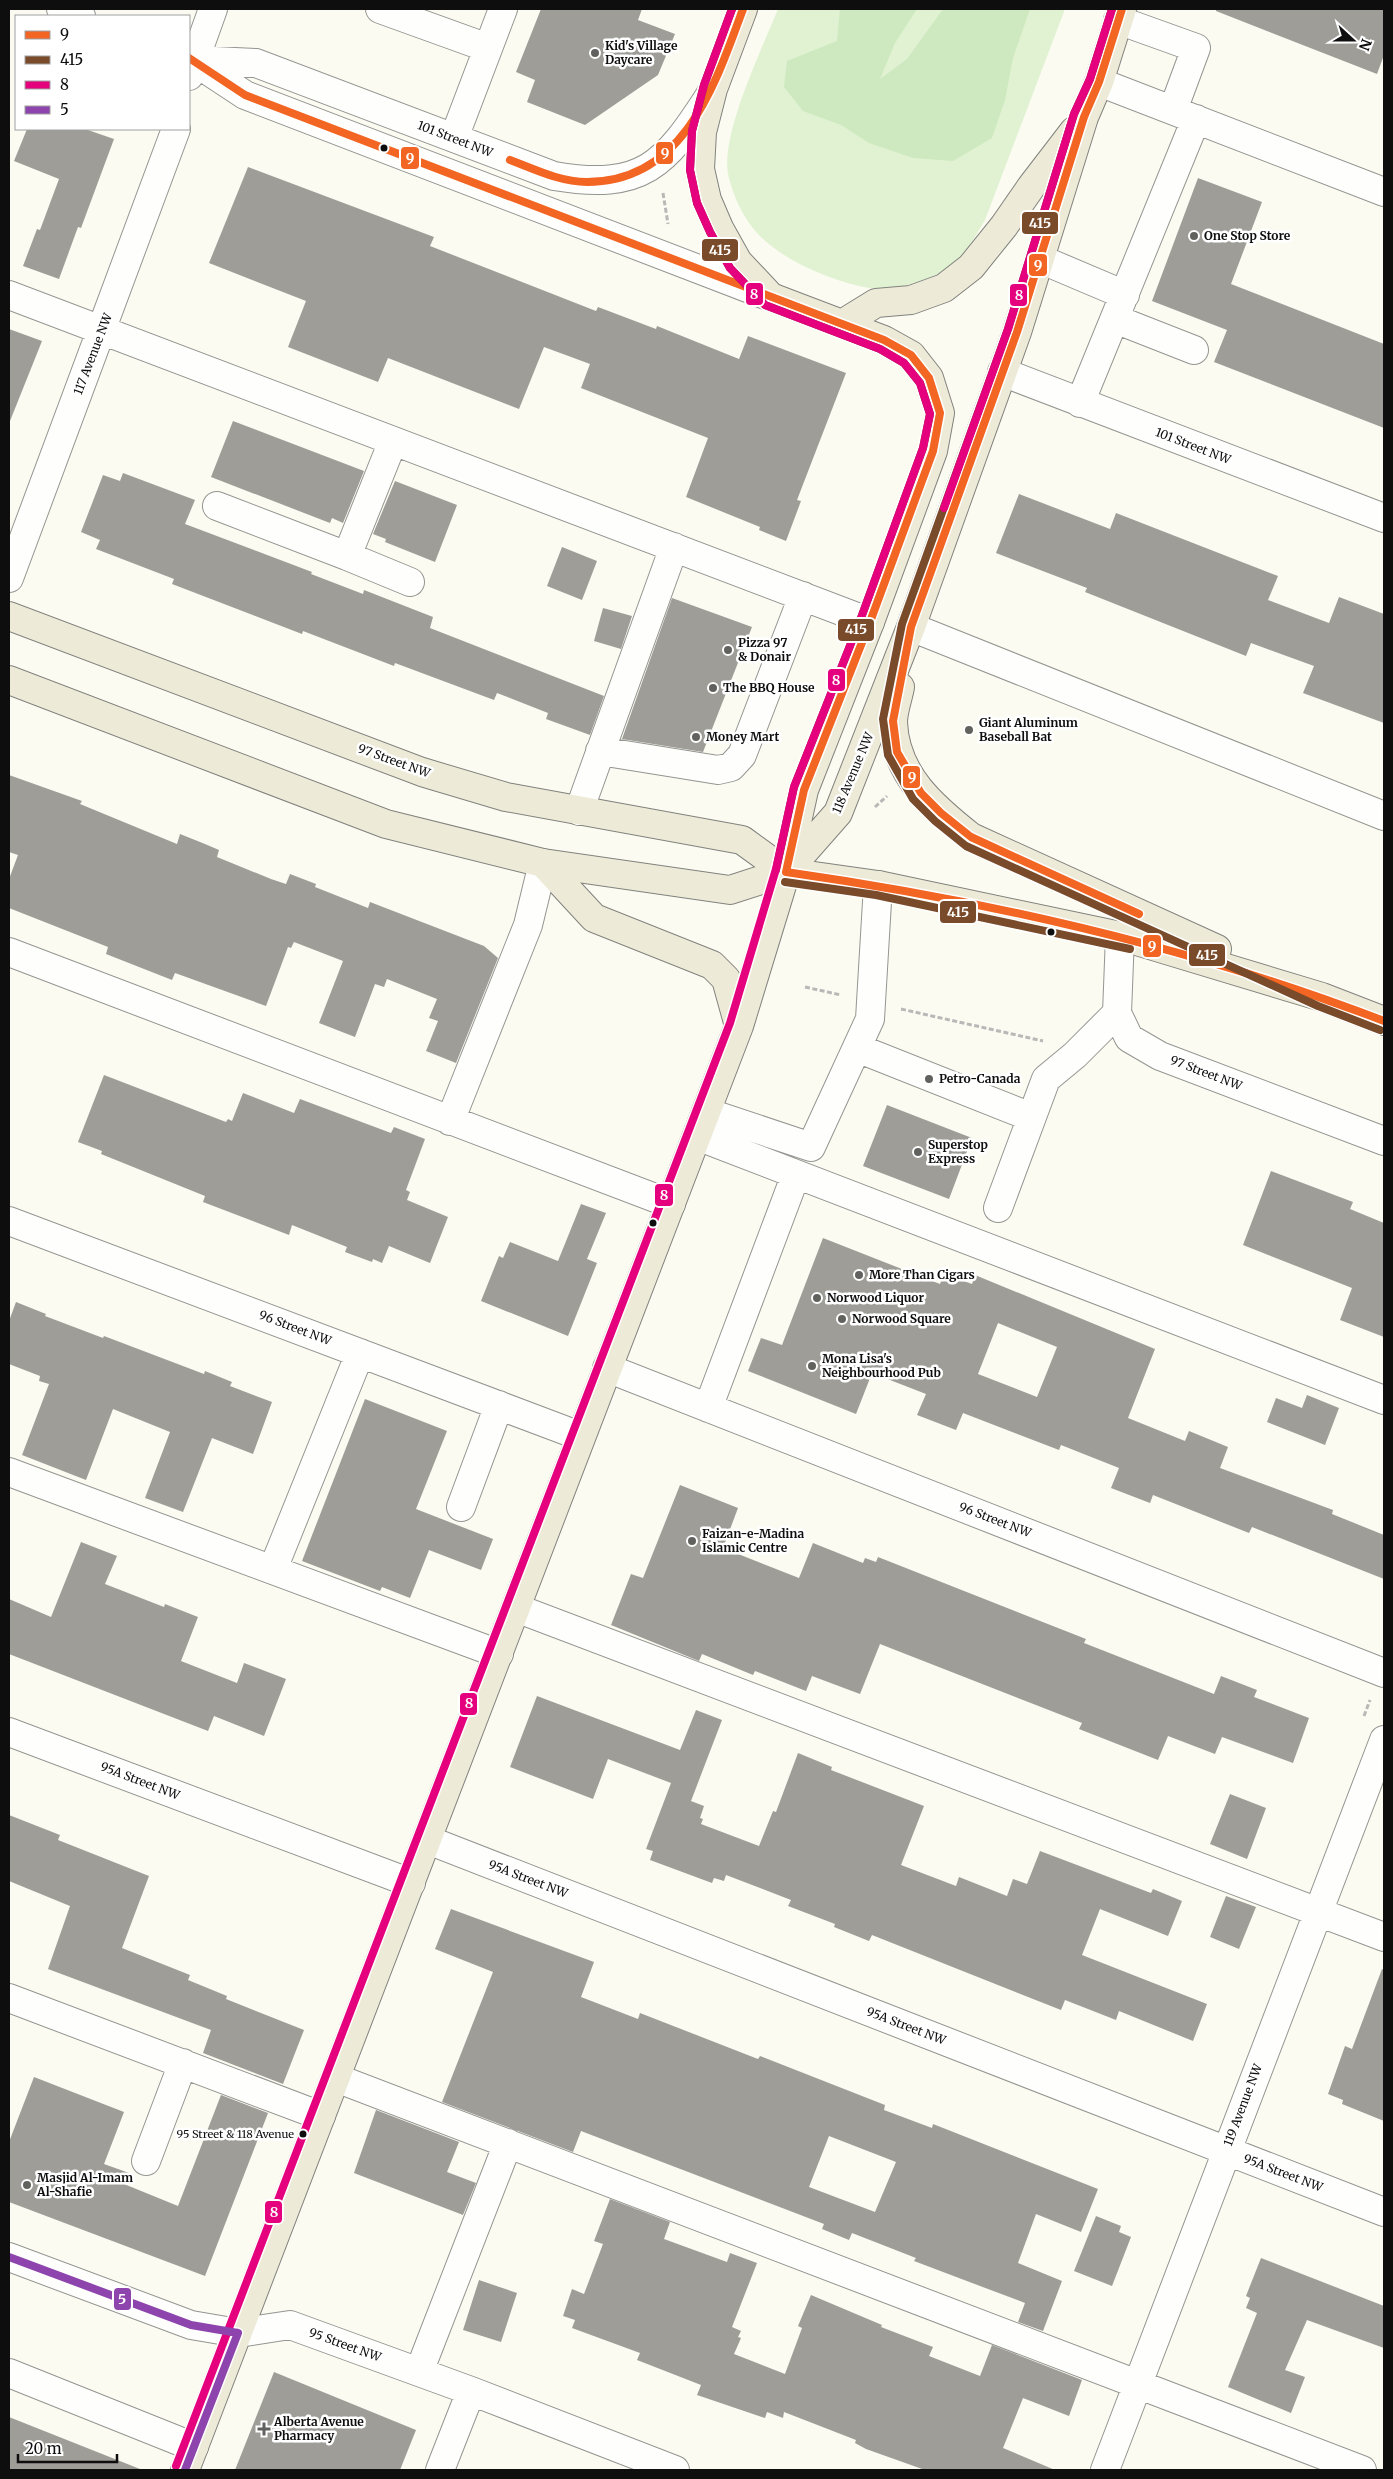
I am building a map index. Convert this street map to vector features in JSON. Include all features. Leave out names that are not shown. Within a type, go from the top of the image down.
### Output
[{"type":"main road","points":[[743,9],[713,89],[701,141],[700,169],[707,200],[719,228],[738,262],[770,297]]},
{"type":"main road","name":"118 Avenue NW","points":[[786,872],[838,813],[911,627],[1002,372],[1040,259],[1084,117],[1099,82],[1120,14]]},
{"type":"main road","points":[[842,324],[876,303],[912,300],[944,288],[971,267],[1004,226],[1030,187],[1084,117]]},
{"type":"main road","name":"118 Avenue NW","points":[[190,2458],[499,1654],[580,1436],[739,1026],[786,872],[804,790],[870,622],[933,451],[940,413],[928,378],[911,355],[884,340],[770,297]]},
{"type":"main road","name":"97 Street NW","points":[[9,616],[422,772],[506,797],[742,840],[786,872]]},
{"type":"main road","points":[[911,627],[893,721],[897,752],[921,793],[940,813],[972,836],[1322,998]]},
{"type":"main road","name":"97 Street NW","points":[[9,680],[386,824],[543,863],[730,890],[786,872],[878,885],[1120,936],[1322,998],[1384,1021]]},
{"type":"main road","points":[[543,863],[594,918],[712,964],[726,979],[739,1026]]},
{"type":"street","points":[[61,9],[77,15]]},
{"type":"street","points":[[213,9],[190,65],[245,94],[770,297]]},
{"type":"street","points":[[380,9],[488,48]]},
{"type":"street","points":[[454,138],[503,9]]},
{"type":"street","points":[[1080,403],[1120,307],[1185,115],[1196,48],[1120,14]]},
{"type":"street","name":"101 Street NW","points":[[190,65],[256,63],[554,176],[588,182],[618,179],[637,174],[665,156],[685,134],[713,89]]},
{"type":"street","points":[[1099,82],[1384,192]]},
{"type":"street","name":"117 Avenue NW","points":[[9,578],[176,130]]},
{"type":"street","points":[[1040,259],[1194,350]]},
{"type":"street","points":[[9,295],[870,622]]},
{"type":"street","name":"101 Street NW","points":[[1002,372],[1384,518]]},
{"type":"street","points":[[348,556],[393,440]]},
{"type":"street","points":[[217,506],[410,582]]},
{"type":"street","points":[[579,811],[674,547]]},
{"type":"street","points":[[600,751],[718,770],[731,767],[742,755],[803,596]]},
{"type":"street","points":[[911,627],[1384,816]]},
{"type":"street","points":[[450,1121],[528,925],[543,863]]},
{"type":"street","points":[[701,1124],[811,1147],[870,1019],[878,885]]},
{"type":"street","name":"97 Street NW","points":[[1120,936],[1117,1013],[1129,1038],[1160,1056],[1384,1141]]},
{"type":"street","points":[[9,952],[671,1204]]},
{"type":"street","points":[[998,1208],[1046,1079],[1076,1055],[1117,1013]]},
{"type":"street","points":[[857,1048],[1031,1117]]},
{"type":"street","points":[[701,1124],[796,1174],[1384,1400]]},
{"type":"street","points":[[708,1408],[796,1174]]},
{"type":"street","name":"96 Street NW","points":[[9,1221],[580,1436]]},
{"type":"street","points":[[273,1569],[360,1352]]},
{"type":"street","name":"96 Street NW","points":[[607,1368],[1384,1673]]},
{"type":"street","points":[[461,1507],[499,1406]]},
{"type":"street","points":[[9,1472],[499,1654]]},
{"type":"street","points":[[516,1608],[1384,1937]]},
{"type":"street","name":"95A Street NW","points":[[9,1732],[411,1883]]},
{"type":"street","name":"119 Avenue NW","points":[[1104,2470],[1384,1740]]},
{"type":"street","name":"95A Street NW","points":[[428,1840],[1384,2212]]},
{"type":"street","points":[[9,1998],[321,2116]]},
{"type":"street","points":[[146,2162],[183,2064]]},
{"type":"street","points":[[336,2078],[1362,2470]]},
{"type":"street","points":[[419,2372],[508,2143]]},
{"type":"street","name":"95 Street NW","points":[[9,2257],[191,2325],[238,2333],[290,2325],[471,2391],[674,2470]]},
{"type":"street","points":[[9,2373],[190,2458]]},
{"type":"street","points":[[440,2470],[471,2391]]},
{"type":"path","points":[[662,188],[670,231]]},
{"type":"path","points":[[876,806],[889,794]]},
{"type":"path","points":[[805,987],[1041,1040],[1076,1055]]},
{"type":"green space","points":[[778,9],[1065,9],[985,220],[966,250],[949,269],[920,281],[895,288],[877,289],[855,285],[810,269],[781,253],[758,234],[748,221],[739,206],[730,182],[727,157],[744,91]]},
{"type":"green space","points":[[840,9],[917,9],[895,43],[880,79],[907,59],[943,9],[1030,9],[1013,58],[1005,100],[992,138],[953,161],[913,158],[869,143],[841,125],[803,111],[784,87],[787,61],[837,41]]},
{"type":"building","name":"Kid's Village Daycare","points":[[541,9],[642,9],[638,20],[675,34],[658,75],[585,125],[527,102],[535,80],[516,72]]},
{"type":"building","points":[[1216,9],[1384,9],[1384,55],[1377,74],[1216,11]]},
{"type":"building","points":[[27,130],[88,130],[114,139],[81,228],[78,227],[59,279],[23,266],[37,229],[40,230],[59,179],[14,161]]},
{"type":"building","points":[[248,167],[434,237],[430,246],[596,311],[598,307],[656,329],[657,326],[739,359],[748,336],[846,373],[797,500],[801,501],[786,541],[759,530],[760,527],[686,497],[708,438],[581,388],[590,364],[544,347],[519,409],[388,358],[378,382],[288,347],[306,301],[209,263]]},
{"type":"building","points":[[1198,178],[1262,202],[1231,284],[1384,344],[1384,428],[1214,362],[1227,330],[1152,301]]},
{"type":"building","points":[[9,329],[42,341],[10,421],[9,421]]},
{"type":"building","points":[[233,421],[364,471],[343,523],[332,518],[330,523],[211,477]]},
{"type":"building","points":[[123,473],[195,500],[185,524],[312,572],[311,574],[363,594],[364,590],[433,617],[430,628],[604,696],[590,735],[546,719],[548,713],[497,693],[494,700],[395,663],[394,666],[303,631],[302,634],[172,584],[174,579],[96,549],[100,540],[81,532],[103,475],[120,481]]},
{"type":"building","points":[[395,481],[457,505],[435,562],[385,542],[386,539],[373,534]]},
{"type":"building","points":[[1019,494],[1110,529],[1116,513],[1278,576],[1268,600],[1329,623],[1339,597],[1384,614],[1384,723],[1303,693],[1314,666],[1251,643],[1246,656],[1085,592],[1087,588],[996,553]]},
{"type":"building","points":[[562,547],[597,561],[582,600],[547,586]]},
{"type":"building","points":[[672,598],[752,627],[703,752],[622,739]]},
{"type":"building","points":[[603,608],[632,616],[621,649],[594,641]]},
{"type":"building","points":[[9,775],[82,801],[80,804],[177,844],[180,834],[219,850],[217,857],[271,879],[286,884],[290,874],[316,884],[315,887],[368,908],[370,902],[484,946],[498,958],[456,1063],[426,1051],[438,1021],[429,1018],[437,999],[387,979],[384,987],[375,984],[355,1037],[319,1023],[343,961],[294,942],[291,948],[288,947],[266,1006],[175,973],[172,980],[106,954],[108,947],[9,908],[9,879],[18,855],[9,852]]},
{"type":"building","points":[[104,1075],[226,1122],[228,1119],[232,1121],[243,1093],[294,1113],[300,1099],[391,1133],[394,1127],[425,1139],[406,1190],[410,1192],[407,1200],[448,1217],[430,1263],[389,1246],[382,1263],[373,1259],[372,1262],[345,1252],[347,1247],[292,1225],[289,1235],[203,1202],[205,1196],[101,1154],[102,1151],[78,1142]]},
{"type":"building","name":"Superstop Express","points":[[887,1105],[972,1138],[949,1199],[863,1166]]},
{"type":"building","points":[[1271,1171],[1353,1202],[1350,1209],[1384,1223],[1384,1337],[1340,1320],[1352,1288],[1243,1245]]},
{"type":"building","points":[[581,1204],[606,1213],[587,1259],[597,1263],[568,1336],[481,1301],[499,1256],[503,1258],[510,1242],[558,1261]]},
{"type":"building","points":[[823,1238],[940,1284],[944,1274],[972,1284],[975,1275],[1155,1349],[1128,1418],[1185,1441],[1189,1431],[1228,1447],[1220,1468],[1333,1510],[1332,1514],[1384,1535],[1384,1579],[1252,1527],[1249,1533],[1153,1495],[1150,1503],[1111,1488],[1119,1468],[1061,1445],[1059,1450],[963,1413],[956,1430],[917,1415],[926,1394],[872,1373],[856,1414],[748,1371],[761,1338],[782,1345]],"holes":[[[998,1323],[1057,1347],[1037,1397],[978,1374]]]},
{"type":"building","points":[[16,1302],[46,1314],[45,1316],[103,1338],[104,1336],[204,1374],[205,1371],[232,1382],[230,1386],[272,1402],[253,1454],[212,1438],[183,1512],[145,1498],[170,1432],[113,1409],[86,1480],[22,1455],[49,1384],[39,1381],[40,1376],[9,1364],[9,1321]]},
{"type":"building","points":[[1307,1395],[1339,1408],[1325,1445],[1267,1422],[1276,1398],[1302,1408]]},
{"type":"building","points":[[365,1399],[447,1431],[416,1509],[493,1539],[481,1570],[429,1550],[410,1598],[382,1587],[380,1591],[302,1561]]},
{"type":"building","points":[[680,1485],[738,1508],[723,1548],[799,1578],[813,1543],[863,1563],[865,1558],[876,1562],[878,1557],[1086,1639],[1084,1643],[1214,1694],[1221,1676],[1257,1690],[1254,1697],[1309,1718],[1293,1763],[1222,1737],[1215,1754],[1168,1736],[1158,1760],[1079,1729],[1082,1723],[880,1644],[860,1694],[812,1676],[806,1691],[755,1671],[753,1675],[702,1654],[699,1661],[611,1625],[631,1574],[643,1578]]},
{"type":"building","points":[[81,1542],[117,1556],[105,1584],[164,1607],[165,1604],[198,1617],[181,1661],[237,1683],[244,1663],[286,1679],[264,1736],[214,1716],[208,1731],[9,1654],[9,1599],[51,1617]]},
{"type":"building","points":[[537,1696],[680,1750],[696,1710],[722,1720],[691,1801],[704,1806],[700,1818],[703,1819],[701,1824],[759,1846],[773,1811],[776,1812],[798,1753],[832,1767],[831,1770],[924,1806],[901,1865],[956,1886],[959,1877],[1007,1896],[1013,1879],[1027,1884],[1040,1851],[1151,1893],[1153,1889],[1182,1901],[1168,1936],[1100,1909],[1082,1955],[1207,2004],[1193,2041],[1119,2011],[1116,2020],[1065,2000],[1061,2010],[872,1935],[869,1941],[834,1927],[835,1924],[788,1906],[791,1900],[726,1875],[724,1881],[714,1878],[712,1883],[650,1860],[653,1851],[646,1849],[671,1783],[608,1759],[593,1799],[510,1767]]},
{"type":"building","points":[[1230,1794],[1266,1808],[1247,1859],[1210,1844]]},
{"type":"building","points":[[9,1815],[60,1835],[58,1840],[149,1876],[122,1948],[190,1975],[188,1980],[227,1996],[226,1999],[304,2030],[283,2084],[203,2053],[211,2030],[48,1969],[70,1906],[9,1881]]},
{"type":"building","points":[[1226,1896],[1256,1907],[1239,1949],[1210,1937]]},
{"type":"building","points":[[451,1909],[594,1962],[581,1997],[638,2019],[640,2013],[758,2059],[760,2056],[885,2105],[884,2110],[932,2128],[933,2124],[1098,2189],[1081,2232],[1036,2214],[1018,2263],[1062,2281],[1043,2331],[1018,2322],[1025,2303],[914,2261],[916,2258],[852,2233],[849,2240],[822,2229],[824,2224],[581,2131],[573,2152],[442,2102],[493,1972],[435,1949]],"holes":[[[829,2136],[896,2162],[875,2212],[809,2187]]]},
{"type":"building","points":[[1382,1969],[1384,1970],[1384,2121],[1342,2104],[1343,2100],[1328,2094],[1345,2046],[1352,2049]]},
{"type":"building","points":[[34,2077],[124,2112],[104,2164],[129,2173],[124,2184],[178,2206],[221,2095],[268,2113],[205,2276],[9,2202],[9,2142]]},
{"type":"building","points":[[376,2110],[459,2142],[447,2172],[476,2183],[463,2215],[354,2173]]},
{"type":"building","points":[[610,2199],[670,2222],[664,2239],[727,2262],[730,2253],[757,2263],[732,2327],[741,2331],[738,2337],[741,2338],[734,2354],[785,2374],[802,2328],[798,2326],[811,2295],[882,2325],[881,2327],[933,2347],[929,2356],[980,2376],[992,2345],[1082,2380],[1069,2416],[1023,2398],[1003,2448],[1055,2470],[925,2470],[866,2449],[855,2443],[856,2440],[784,2412],[783,2418],[767,2412],[765,2418],[697,2395],[701,2385],[637,2360],[640,2353],[572,2328],[575,2320],[563,2316],[572,2289],[584,2294],[603,2244],[594,2241]]},
{"type":"building","points":[[1096,2216],[1121,2226],[1119,2232],[1131,2237],[1112,2286],[1074,2271]]},
{"type":"building","points":[[1261,2258],[1384,2306],[1384,2348],[1307,2320],[1285,2370],[1305,2377],[1291,2413],[1228,2387],[1257,2313],[1246,2308],[1250,2298],[1246,2296]]},
{"type":"building","points":[[479,2280],[517,2293],[501,2342],[463,2330]]},
{"type":"building","points":[[274,2372],[416,2430],[400,2470],[235,2470]]},
{"type":"building","points":[[9,2417],[140,2469],[140,2470],[9,2470]]},
{"type":"transit line","name":"415","points":[[732,9],[704,85],[692,131],[690,170],[697,203],[710,232],[730,268],[765,305],[880,349],[904,363],[920,383],[930,414],[923,448],[861,618],[794,787],[776,870]]},
{"type":"transit line","name":"8","points":[[176,2466],[730,1023],[776,869],[794,787],[861,618],[923,448],[930,414],[920,383],[904,363],[880,349],[765,305],[730,268],[710,232],[697,203],[690,170],[692,131],[704,85],[732,9]]},
{"type":"transit line","name":"9","points":[[510,160],[567,180],[587,182],[620,178],[648,166],[672,147],[691,124],[707,97],[743,9]]},
{"type":"transit line","name":"415","points":[[1112,9],[1090,79],[1074,114],[1008,329],[902,624],[883,719],[888,755],[913,799],[935,821],[966,846],[1318,1006],[1380,1030]]},
{"type":"transit line","name":"8","points":[[944,508],[1008,329],[1074,114],[1090,79],[1112,9]]},
{"type":"transit line","name":"9","points":[[1122,9],[1099,82],[1084,117],[1017,332],[911,627],[893,721],[897,752],[921,793],[941,813],[971,837],[1139,914]]},
{"type":"transit line","name":"9","points":[[190,59],[245,95],[884,340],[911,355],[929,378],[940,413],[933,451],[870,622],[804,790],[786,872],[938,897],[1014,912],[1089,930],[1164,949],[1238,971],[1384,1021]]},
{"type":"transit line","name":"415","points":[[785,882],[876,895],[1130,949]]},
{"type":"transit line","name":"5","points":[[9,2257],[191,2325],[238,2333]]},
{"type":"transit line","name":"5","points":[[185,2470],[238,2333]]},
{"type":"place","name":"Kid's Village Daycare","points":[[595,53]]},
{"type":"place","name":"One Stop Store","points":[[1194,236]]},
{"type":"place","name":"Pizza 97 & Donair","points":[[728,650]]},
{"type":"place","name":"The BBQ House","points":[[713,688]]},
{"type":"place","name":"Giant Aluminum Baseball Bat","points":[[969,730]]},
{"type":"place","name":"Money Mart","points":[[696,737]]},
{"type":"place","name":"Petro-Canada","points":[[929,1079]]},
{"type":"place","name":"Superstop Express","points":[[918,1152]]},
{"type":"place","name":"More Than Cigars","points":[[859,1275]]},
{"type":"place","name":"Norwood Liquor","points":[[817,1298]]},
{"type":"place","name":"Norwood Square","points":[[842,1319]]},
{"type":"place","name":"Mona Lisa's Neighbourhood Pub","points":[[812,1366]]},
{"type":"place","name":"Faizan-e-Madina Islamic Centre","points":[[692,1541]]},
{"type":"place","name":"95 Street & 118 Avenue","points":[[303,2134]]},
{"type":"place","name":"Masjid Al-Imam Al-Shafie","points":[[27,2185]]},
{"type":"place","name":"Alberta Avenue Pharmacy","points":[[264,2429]]}]
